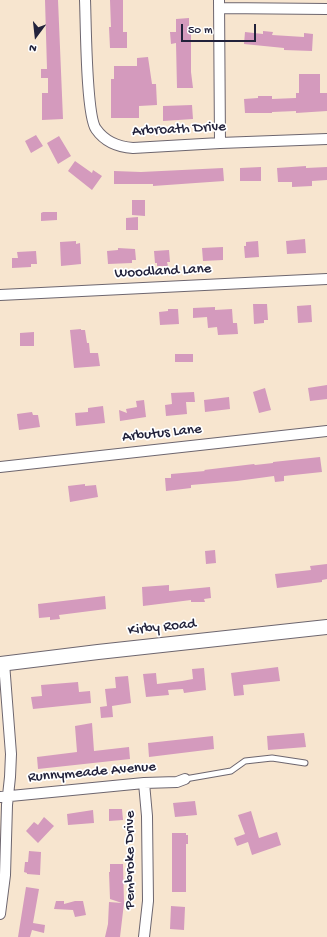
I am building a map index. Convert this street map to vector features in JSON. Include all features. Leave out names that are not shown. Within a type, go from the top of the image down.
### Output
[{"type":"main road","name":"Kirby Road","points":[[2,664],[327,627]]},
{"type":"street","name":"Arbroath Drive","points":[[86,0],[88,81],[92,118],[95,128],[110,142],[122,147],[133,148],[220,143],[327,140]]},
{"type":"street","points":[[220,143],[219,4],[327,9]]},
{"type":"street","name":"Woodland Lane","points":[[0,296],[327,279]]},
{"type":"street","name":"Arbutus Lane","points":[[0,467],[327,431]]},
{"type":"street","points":[[0,914],[5,875],[7,805],[4,796],[11,754],[2,664]]},
{"type":"street","name":"Runnymeade Avenue","points":[[4,796],[144,783],[177,782],[186,779]]},
{"type":"street","name":"Pembroke Drive","points":[[144,783],[147,816],[148,902],[144,937]]},
{"type":"lane","points":[[186,779],[231,771],[245,761],[272,758],[305,763]]},
{"type":"building","points":[[45,0],[58,0],[63,119],[42,120],[42,93],[48,93],[48,78],[41,78],[41,69],[47,69]]},
{"type":"building","points":[[110,0],[123,0],[123,32],[127,32],[127,48],[110,48]]},
{"type":"building","points":[[189,18],[193,88],[177,88],[176,43],[171,44],[170,32],[176,32],[176,19]]},
{"type":"building","points":[[263,31],[273,32],[272,35],[304,37],[304,33],[313,34],[312,51],[284,50],[284,48],[244,44],[245,32],[263,34]]},
{"type":"building","points":[[148,57],[152,84],[156,84],[157,105],[139,106],[139,118],[111,118],[111,79],[114,79],[114,66],[137,66],[137,58]]},
{"type":"building","points":[[299,74],[320,74],[320,93],[327,93],[327,111],[296,113],[296,111],[245,113],[244,99],[258,98],[258,96],[272,96],[272,99],[296,98],[296,93],[299,93]]},
{"type":"building","points":[[192,105],[193,119],[163,121],[163,106]]},
{"type":"building","points":[[36,135],[43,146],[31,153],[25,141]]},
{"type":"building","points":[[59,136],[71,156],[58,164],[47,143]]},
{"type":"building","points":[[75,161],[92,173],[93,170],[102,176],[92,190],[68,171]]},
{"type":"building","points":[[306,166],[306,168],[327,167],[327,180],[312,181],[312,186],[292,187],[292,182],[278,182],[277,168]]},
{"type":"building","points":[[261,167],[261,181],[240,181],[240,168]]},
{"type":"building","points":[[223,168],[224,181],[153,186],[153,184],[114,184],[114,171],[141,172]]},
{"type":"building","points":[[132,200],[145,200],[145,216],[132,215]]},
{"type":"building","points":[[57,212],[57,220],[41,221],[41,213]]},
{"type":"building","points":[[138,217],[138,230],[126,230],[126,218]]},
{"type":"building","points":[[305,239],[306,253],[287,254],[286,241]]},
{"type":"building","points":[[76,241],[76,244],[80,243],[81,264],[61,266],[60,242]]},
{"type":"building","points":[[258,241],[259,257],[245,258],[244,246],[246,246],[246,242]]},
{"type":"building","points":[[223,247],[223,260],[203,261],[202,248]]},
{"type":"building","points":[[118,248],[135,249],[136,260],[132,260],[132,263],[108,264],[107,251],[118,250]]},
{"type":"building","points":[[169,250],[170,262],[167,262],[168,266],[157,266],[157,263],[155,263],[154,251]]},
{"type":"building","points":[[36,251],[37,264],[31,264],[31,267],[12,268],[12,258],[18,258],[17,252]]},
{"type":"building","points":[[253,304],[267,304],[268,320],[264,320],[264,323],[254,324]]},
{"type":"building","points":[[311,305],[312,322],[298,323],[297,306]]},
{"type":"building","points":[[215,307],[215,310],[232,309],[233,323],[237,323],[238,334],[218,335],[217,327],[208,328],[207,317],[193,318],[193,308]]},
{"type":"building","points":[[168,309],[178,309],[179,324],[160,325],[159,312],[168,311]]},
{"type":"building","points":[[70,330],[85,330],[90,353],[98,353],[100,366],[74,368]]},
{"type":"building","points":[[34,332],[34,346],[20,346],[20,333]]},
{"type":"building","points":[[175,354],[193,354],[193,362],[175,362]]},
{"type":"building","points":[[327,385],[327,399],[310,401],[308,388]]},
{"type":"building","points":[[265,388],[271,410],[259,413],[253,392]]},
{"type":"building","points":[[194,392],[195,402],[186,402],[187,414],[166,416],[165,405],[172,404],[171,393]]},
{"type":"building","points":[[229,397],[230,409],[205,412],[204,400]]},
{"type":"building","points":[[144,400],[146,417],[120,421],[119,410],[127,413],[126,409],[137,407],[136,401]]},
{"type":"building","points":[[103,406],[105,423],[76,426],[75,413],[88,412],[88,408]]},
{"type":"building","points":[[32,412],[33,415],[38,415],[40,427],[19,430],[17,414]]},
{"type":"building","points":[[320,457],[322,472],[284,476],[284,481],[275,482],[274,476],[191,485],[191,488],[166,491],[165,478],[171,478],[171,474]]},
{"type":"building","points":[[85,484],[85,486],[96,485],[98,497],[70,502],[68,486]]},
{"type":"building","points":[[215,550],[216,563],[206,564],[205,551]]},
{"type":"building","points":[[327,564],[327,579],[322,580],[322,582],[277,588],[275,574],[311,570],[310,566]]},
{"type":"building","points":[[169,585],[169,591],[210,587],[211,598],[204,599],[205,602],[191,602],[191,600],[143,606],[142,587]]},
{"type":"building","points":[[105,596],[106,609],[59,615],[60,619],[50,620],[50,617],[39,618],[38,604]]},
{"type":"building","points":[[278,667],[280,681],[243,685],[244,695],[234,696],[231,673]]},
{"type":"building","points":[[204,668],[206,690],[184,693],[183,689],[168,690],[169,695],[146,697],[143,674],[156,673],[157,684],[193,679],[192,669]]},
{"type":"building","points":[[128,676],[131,703],[112,706],[113,717],[101,718],[100,707],[107,706],[105,689],[116,688],[115,677]]},
{"type":"building","points":[[78,682],[79,692],[90,691],[91,703],[33,709],[31,697],[42,696],[41,685]]},
{"type":"building","points":[[92,723],[94,751],[129,747],[130,759],[38,769],[37,757],[77,752],[75,726]]},
{"type":"building","points":[[304,733],[306,747],[268,750],[267,736]]},
{"type":"building","points":[[213,736],[214,749],[149,757],[148,743]]},
{"type":"building","points":[[195,801],[197,815],[175,817],[173,803]]},
{"type":"building","points":[[109,809],[122,809],[123,820],[109,821]]},
{"type":"building","points":[[93,810],[94,823],[68,825],[67,814]]},
{"type":"building","points":[[251,811],[259,838],[277,832],[281,845],[252,855],[248,842],[237,846],[234,838],[245,834],[238,815]]},
{"type":"building","points":[[44,817],[54,826],[38,843],[26,831],[34,822],[38,825]]},
{"type":"building","points":[[172,833],[186,833],[186,835],[188,835],[188,844],[186,844],[186,892],[172,892]]},
{"type":"building","points":[[29,851],[41,852],[40,875],[27,874],[24,872],[25,862],[28,862]]},
{"type":"building","points":[[110,864],[123,864],[124,903],[120,937],[105,937],[108,924],[109,902],[122,903],[110,899]]},
{"type":"building","points":[[26,887],[39,889],[33,923],[45,925],[44,933],[32,930],[30,937],[18,937]]},
{"type":"building","points":[[56,901],[64,901],[64,904],[75,901],[83,901],[86,915],[75,917],[73,910],[54,909]]},
{"type":"building","points":[[171,906],[185,907],[184,930],[170,929]]}]
